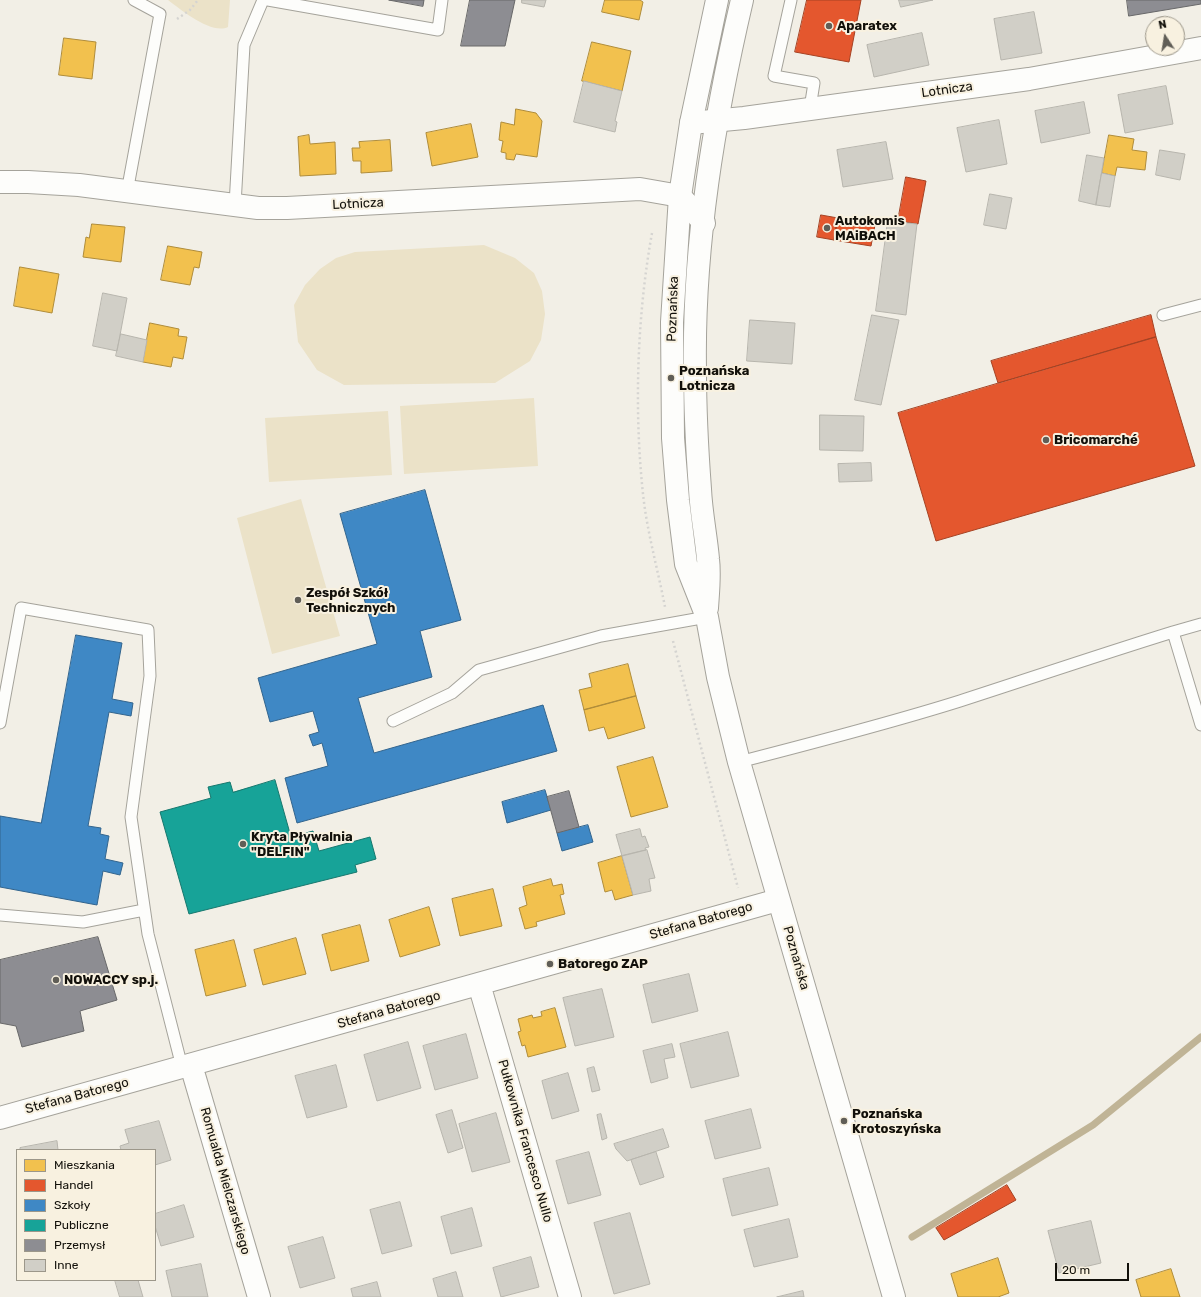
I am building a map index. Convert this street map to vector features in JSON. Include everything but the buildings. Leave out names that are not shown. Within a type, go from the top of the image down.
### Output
[{"type":"street","name":"Poznańska","points":[[717,0],[691,123],[680,196],[672,322],[673,438],[678,500],[686,564],[707,617],[718,676],[739,762],[894,1297]]},
{"type":"street","name":"Poznańska","points":[[707,617],[709,561],[700,489],[695,368],[699,268],[717,121],[727,65],[742,0]]},
{"type":"street","name":"Lotnicza","points":[[691,123],[717,121],[1029,80],[1201,48]]},
{"type":"street","name":"Lotnicza","points":[[0,182],[79,185],[258,208],[287,208],[640,189],[680,196]]},
{"type":"street","points":[[680,196],[704,223]]},
{"type":"street","name":"Stefana Batorego","points":[[0,1118],[778,900]]},
{"type":"street","name":"Pułkownika Francesco Nullo","points":[[479,984],[570,1297]]},
{"type":"street","name":"Romualda Mielczarskiego","points":[[186,1066],[259,1297]]},
{"type":"lane","points":[[127,192],[160,14],[134,0]]},
{"type":"lane","points":[[235,205],[244,45],[263,0]]},
{"type":"lane","points":[[268,0],[438,30],[442,0]]},
{"type":"lane","points":[[791,0],[774,76],[814,83],[810,108]]},
{"type":"lane","points":[[1163,315],[1201,305]]},
{"type":"lane","points":[[0,723],[21,608],[148,630],[150,676],[130,817],[148,934],[186,1066]]},
{"type":"lane","points":[[393,721],[452,693],[479,670],[601,636],[707,617]]},
{"type":"lane","points":[[739,762],[796,748],[959,701],[1074,662],[1201,624]]},
{"type":"lane","points":[[1173,632],[1201,725]]},
{"type":"lane","points":[[0,915],[83,922],[144,910]]},
{"type":"shaded area","points":[[168,0],[230,0],[228,27],[221,29],[205,25],[188,15]]},
{"type":"shaded area","points":[[484,245],[515,258],[534,273],[542,291],[545,314],[541,340],[530,361],[495,383],[344,385],[317,370],[298,342],[294,305],[305,285],[320,269],[336,258],[355,252]]},
{"type":"shaded area","points":[[534,398],[538,466],[404,474],[400,406]]},
{"type":"shaded area","points":[[388,411],[392,475],[269,482],[265,418]]},
{"type":"shaded area","points":[[301,499],[340,636],[272,654],[237,518]]},
{"type":"waterway","points":[[912,1237],[1093,1125],[1201,1037]]},
{"type":"place","name":"Aparatex","points":[[829,26]]},
{"type":"place","name":"Autokomis MAiBACH","points":[[827,228]]},
{"type":"place","name":"Poznańska Lotnicza","points":[[671,378]]},
{"type":"place","name":"Bricomarché","points":[[1046,440]]},
{"type":"place","name":"Zespół Szkół Technicznych","points":[[298,600]]},
{"type":"place","name":"Kryta Pływalnia \"DELFIN\"","points":[[243,844]]},
{"type":"place","name":"Batorego ZAP","points":[[550,964]]},
{"type":"place","name":"NOWACCY sp.j.","points":[[56,980]]},
{"type":"place","name":"Poznańska Krotoszyńska","points":[[844,1121]]}]
